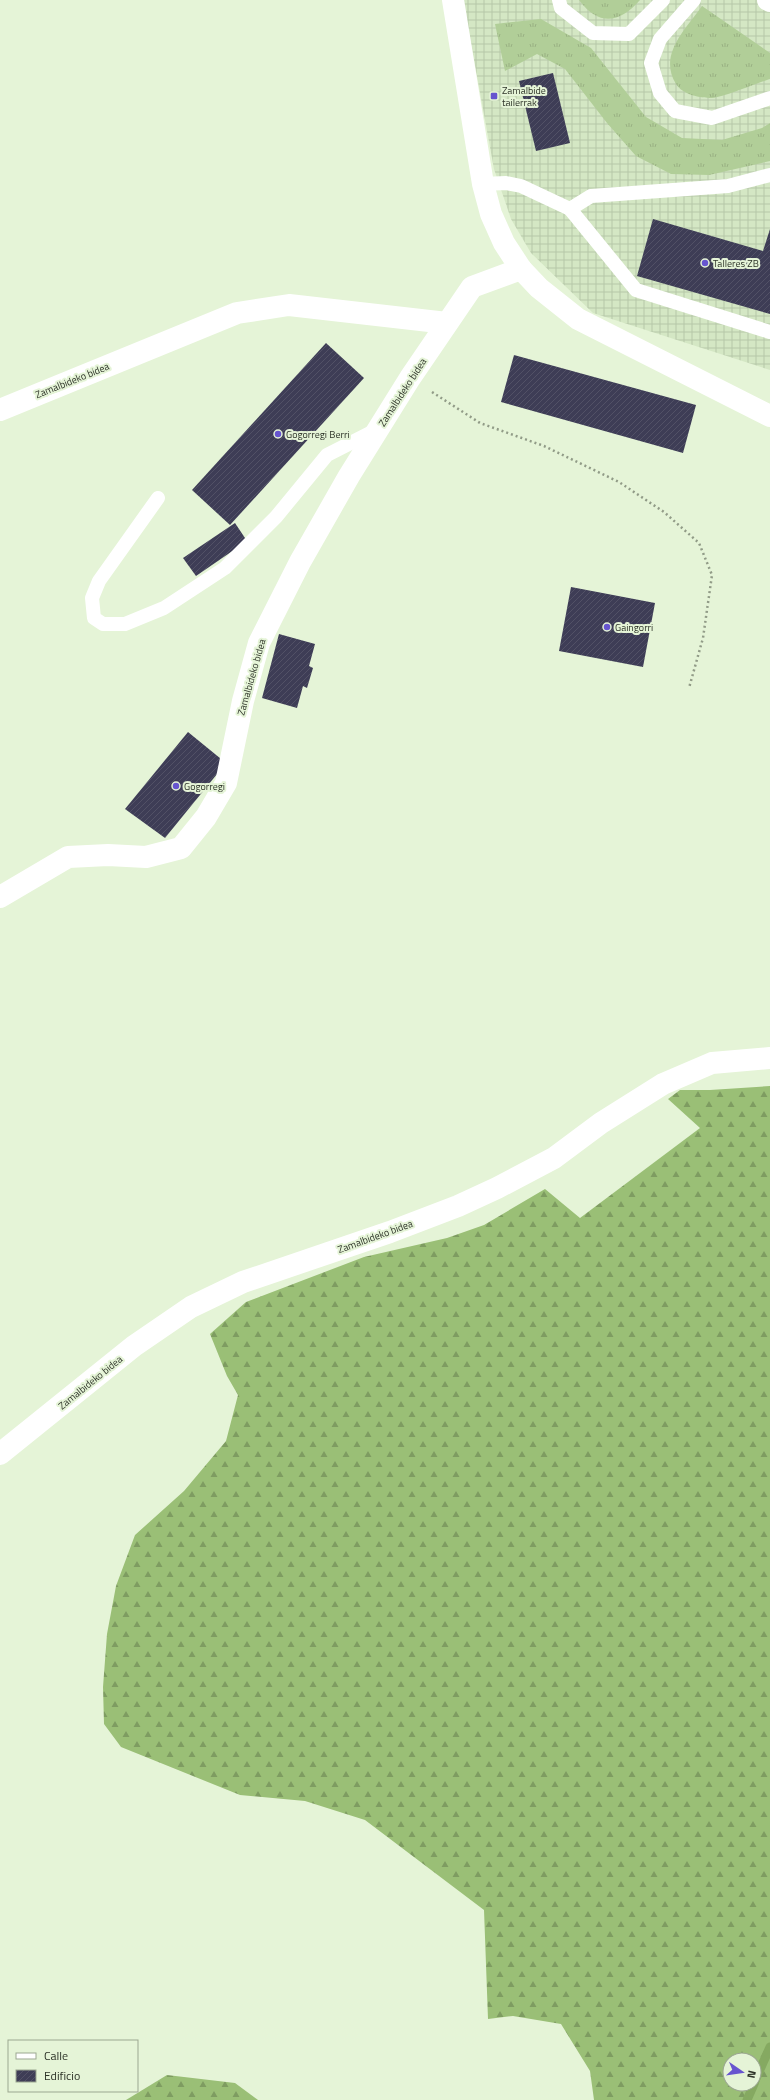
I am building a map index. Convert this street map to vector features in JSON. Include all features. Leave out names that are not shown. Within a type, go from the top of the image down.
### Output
[{"type":"street","points":[[453,0],[483,184],[491,214],[504,243],[521,269],[539,288],[578,319],[770,416]]},
{"type":"street","name":"Zamalbideko bidea","points":[[0,897],[68,858],[108,855],[146,857],[181,848],[206,817],[226,782],[243,700],[259,643],[304,555],[378,429],[410,378],[472,287],[521,269]]},
{"type":"street","name":"Zamalbideko bidea","points":[[0,410],[237,313],[289,306],[447,323]]},
{"type":"street","name":"Zamalbideko bidea","points":[[0,1454],[134,1346],[191,1308],[243,1282],[390,1232],[458,1206],[498,1188],[554,1158],[601,1124],[663,1084],[712,1064],[770,1058]]},
{"type":"lane","points":[[559,0],[560,8],[593,33],[629,34],[663,0]]},
{"type":"lane","points":[[691,4],[660,39],[651,62],[660,93],[675,111],[712,118],[770,98]]},
{"type":"lane","points":[[570,209],[591,196],[728,186],[770,175]]},
{"type":"lane","points":[[483,184],[506,183],[520,186],[570,209],[636,290],[770,332]]},
{"type":"lane","points":[[158,498],[99,581],[92,598],[94,618],[103,624],[125,624],[164,608],[225,568],[276,517],[327,455],[378,429]]},
{"type":"path","points":[[410,378],[480,423],[544,446],[619,482],[664,512],[699,543],[712,575],[703,638],[689,688]]},
{"type":"shaded area","points":[[463,0],[770,0],[770,370],[593,313],[531,253],[511,219],[494,169]]},
{"type":"green space","points":[[579,0],[640,0],[625,14],[610,19],[594,15]]},
{"type":"green space","points":[[702,6],[770,53],[770,79],[732,93],[712,98],[692,95],[679,88],[671,73],[670,63],[672,53],[676,43]]},
{"type":"green space","points":[[541,19],[591,48],[646,117],[682,138],[722,140],[762,128],[770,123],[770,161],[709,175],[671,174],[636,156],[607,123],[565,69],[537,54],[505,71],[495,24]]},
{"type":"green space","points":[[770,1086],[770,2100],[594,2100],[590,2071],[561,2024],[513,2016],[488,2019],[484,1910],[365,1820],[305,1801],[240,1795],[121,1747],[104,1724],[103,1687],[107,1634],[116,1586],[135,1535],[184,1491],[226,1441],[238,1395],[227,1376],[210,1334],[246,1302],[364,1257],[447,1238],[484,1225],[545,1189],[580,1218],[700,1128],[668,1099],[680,1090],[710,1090]]},
{"type":"green space","points":[[167,2075],[235,2083],[258,2100],[126,2100]]},
{"type":"building","points":[[553,73],[570,143],[536,151],[519,81]]},
{"type":"building","name":"Talleres ZB","points":[[653,219],[763,251],[770,229],[770,314],[637,276]]},
{"type":"building","name":"Gogorregi Berri","points":[[326,343],[364,378],[230,525],[192,490]]},
{"type":"building","points":[[514,355],[696,405],[683,453],[501,402]]},
{"type":"building","points":[[235,523],[247,541],[196,576],[183,558]]},
{"type":"building","name":"Gaingorri","points":[[571,587],[655,603],[643,667],[559,651]]},
{"type":"building","points":[[279,634],[315,644],[309,666],[313,668],[307,688],[303,686],[297,708],[262,698]]},
{"type":"building","name":"Gogorregi","points":[[188,732],[226,763],[165,838],[125,809]]},
{"type":"waterway","points":[[762,2065],[770,2047]]},
{"type":"waterway","points":[[747,2100],[750,2092]]},
{"type":"place","name":"Zamalbide tailerrak","points":[[494,96]]},
{"type":"place","name":"Talleres ZB","points":[[705,263]]},
{"type":"place","name":"Gogorregi Berri","points":[[278,434]]},
{"type":"place","name":"Gaingorri","points":[[607,627]]},
{"type":"place","name":"Gogorregi","points":[[176,786]]}]
